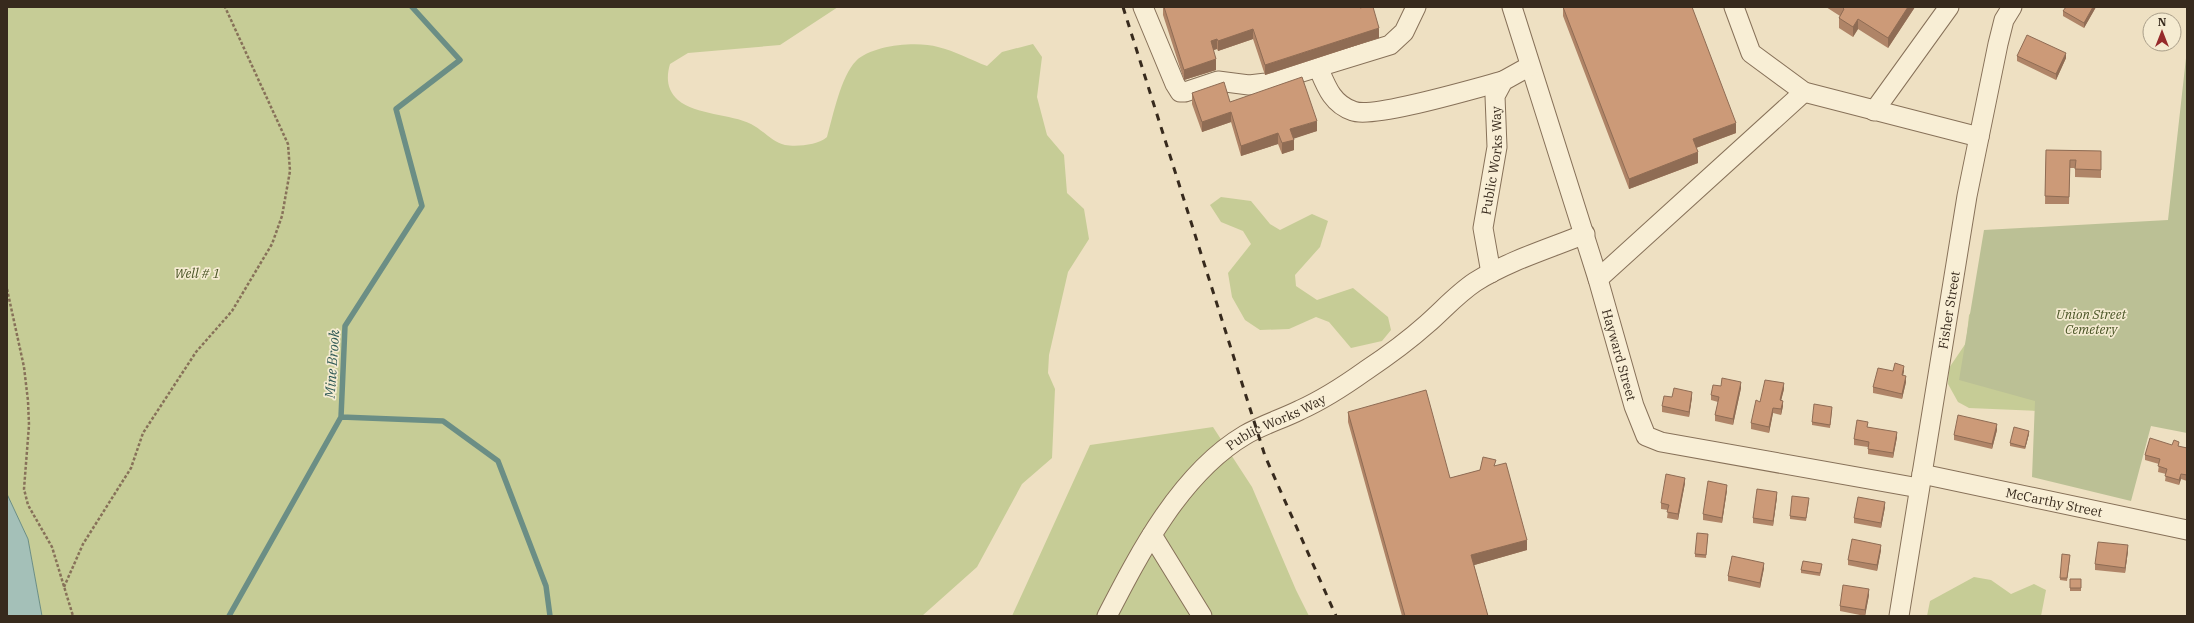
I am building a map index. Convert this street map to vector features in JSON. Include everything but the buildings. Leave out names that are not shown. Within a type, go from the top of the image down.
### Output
[{"type":"street","points":[[1144,7],[1173,80],[1180,92],[1185,92],[1218,81],[1249,85],[1266,83],[1390,45],[1404,32],[1416,7]]},
{"type":"street","name":"Hayward Street","points":[[1512,7],[1598,279],[1642,430],[1652,440],[1920,481]]},
{"type":"street","points":[[1734,7],[1751,53],[1804,92],[1979,137]]},
{"type":"street","points":[[1874,110],[1950,7]]},
{"type":"street","name":"Fisher Street","points":[[1899,616],[1967,196],[1998,44],[2004,20],[2012,7]]},
{"type":"street","points":[[1318,67],[1329,92],[1339,104],[1354,112],[1364,113],[1409,105],[1503,81],[1530,66]]},
{"type":"street","name":"Public Works Way","points":[[1491,273],[1482,228],[1497,146],[1495,96],[1503,81]]},
{"type":"street","points":[[1598,279],[1804,92]]},
{"type":"street","name":"Public Works Way","points":[[1107,616],[1152,534],[1173,504],[1217,456],[1236,441],[1256,429],[1319,400],[1359,375],[1427,324],[1461,292],[1491,273],[1584,234]]},
{"type":"street","name":"McCarthy Street","points":[[1920,481],[2187,530]]},
{"type":"street","points":[[1152,534],[1202,616]]},
{"type":"path","points":[[64,587],[83,544],[130,468],[143,433],[196,352],[232,311],[272,244],[282,216],[290,171],[288,144],[225,7]]},
{"type":"path","points":[[7,289],[24,367],[28,400],[29,425],[24,489],[28,505],[52,547],[73,616]]},
{"type":"green space","name":"Well # 1","points":[[7,7],[838,7],[780,45],[688,53],[670,64],[668,84],[674,96],[685,105],[704,112],[734,118],[751,124],[772,139],[790,146],[813,144],[827,137],[838,97],[846,76],[856,61],[873,51],[895,46],[919,44],[929,45],[951,51],[987,66],[1002,52],[1033,44],[1042,57],[1037,97],[1047,135],[1064,155],[1067,193],[1084,209],[1089,239],[1068,272],[1049,355],[1048,373],[1055,389],[1052,458],[1022,484],[977,567],[922,616],[42,616],[28,539],[7,494]]},
{"type":"green space","name":"Union Street Cemetery","points":[[2187,49],[2187,433],[2151,426],[2131,501],[2032,477],[2035,401],[1959,380],[1984,230],[2168,220]]},
{"type":"green space","points":[[1221,197],[1251,201],[1270,224],[1280,230],[1312,214],[1328,221],[1320,247],[1295,275],[1296,286],[1317,300],[1353,288],[1388,317],[1391,330],[1382,341],[1351,348],[1329,322],[1316,317],[1289,329],[1260,330],[1245,320],[1232,297],[1228,273],[1251,244],[1243,231],[1221,222],[1210,205]]},
{"type":"green space","points":[[1982,298],[2007,300],[2039,411],[1969,408],[1958,402],[1948,384],[1949,368],[1966,343],[1969,315]]},
{"type":"green space","points":[[1213,427],[1252,487],[1296,590],[1309,616],[1012,616],[1090,445]]},
{"type":"green space","points":[[1974,577],[1991,580],[2011,594],[2034,584],[2046,590],[2041,616],[1927,616],[1930,601]]},
{"type":"water","points":[[7,494],[28,539],[42,616],[7,616]]},
{"type":"waterway","name":"Mine Brook","points":[[412,7],[460,60],[396,109],[422,206],[345,326],[341,417],[443,421],[498,461],[546,586],[550,616]]},
{"type":"waterway","points":[[229,616],[341,417]]},
{"type":"railway","points":[[1123,7],[1265,456],[1336,616]]}]
